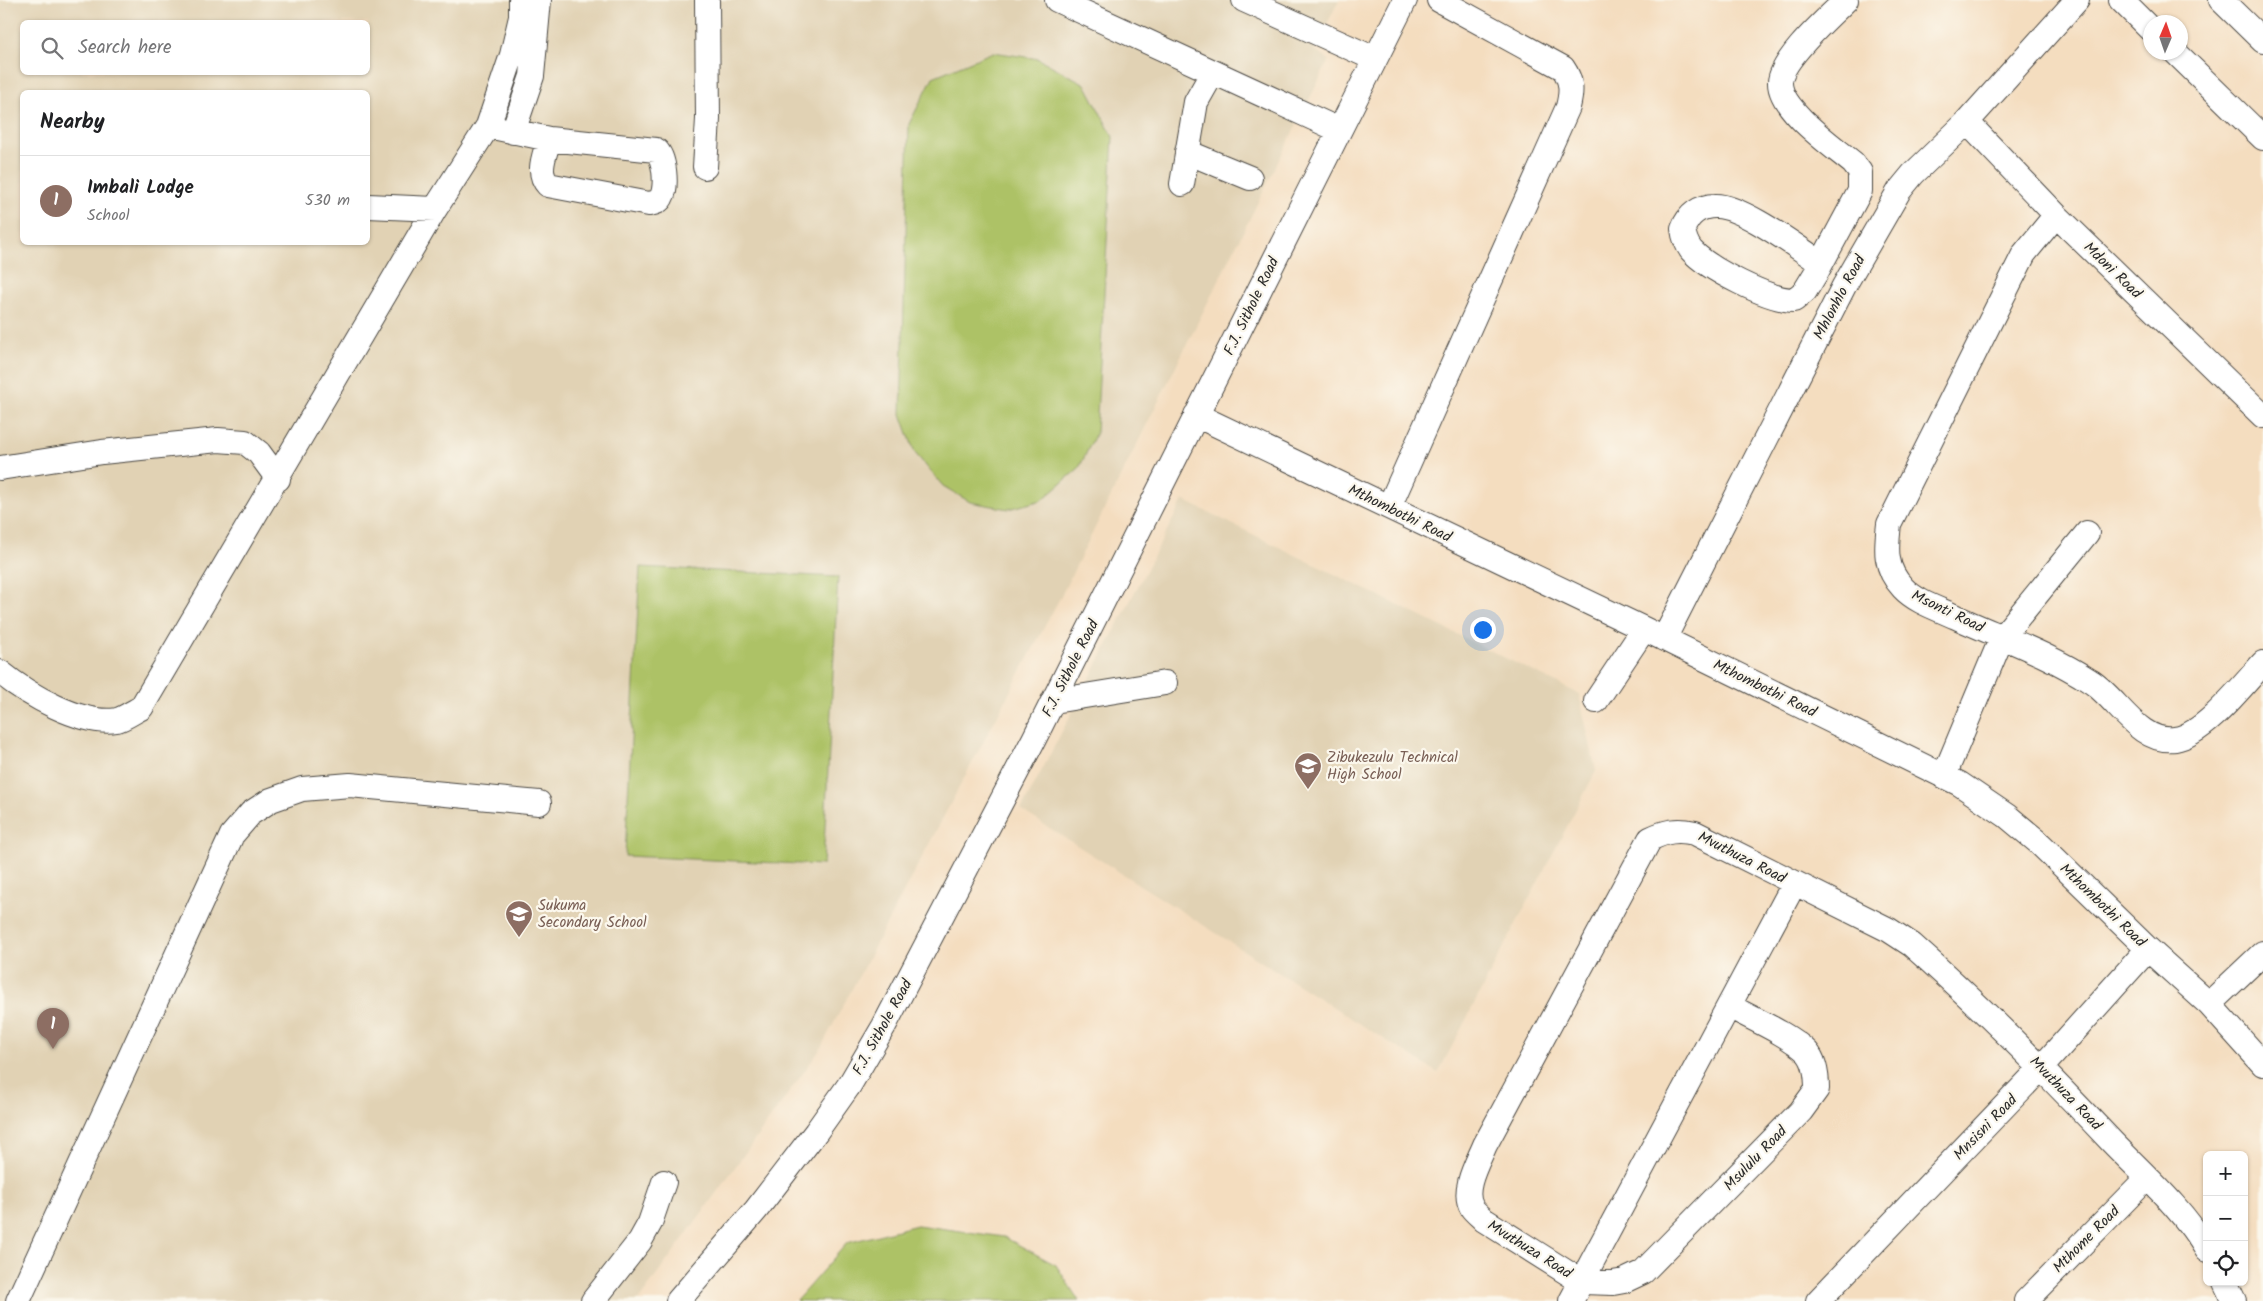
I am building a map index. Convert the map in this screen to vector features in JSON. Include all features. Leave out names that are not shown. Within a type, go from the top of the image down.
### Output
[{"type":"street","points":[[0,672],[16,685],[64,710],[87,718],[102,721],[119,720],[142,708],[435,209],[488,126],[512,55],[521,17],[521,0]]},
{"type":"street","points":[[513,132],[532,76],[538,0]]},
{"type":"street","points":[[705,167],[708,120],[706,0]]},
{"type":"street","points":[[1057,0],[1339,130]]},
{"type":"street","points":[[1244,0],[1375,59]]},
{"type":"street","name":"F.J. Sithole Road","points":[[678,1301],[756,1210],[850,1084],[884,1026],[1054,700],[1405,0]]},
{"type":"street","points":[[1389,507],[1568,107],[1572,92],[1568,77],[1562,68],[1439,0]]},
{"type":"street","points":[[1821,263],[1757,222],[1733,210],[1716,206],[1702,209],[1693,213],[1683,229],[1684,240],[1704,261],[1765,295],[1784,300],[1794,300],[1800,297],[1821,263],[1860,191],[1860,172],[1853,163],[1791,109],[1782,94],[1780,83],[1783,71],[1795,54],[1846,0]]},
{"type":"street","name":"Mhlonhlo Road","points":[[1596,702],[1654,634],[1849,277],[1904,184],[1967,122],[2077,0]]},
{"type":"street","points":[[2121,0],[2143,22]]},
{"type":"street","points":[[2221,0],[2263,41]]},
{"type":"street","points":[[2183,60],[2263,138]]},
{"type":"street","points":[[1182,184],[1196,102],[1213,72]]},
{"type":"street","name":"Mdoni Road","points":[[1967,122],[2056,215],[2263,416]]},
{"type":"street","points":[[488,126],[549,139],[656,150],[661,154],[663,160],[664,191],[662,198],[658,202],[649,204],[548,185],[541,169],[549,139]]},
{"type":"street","points":[[1187,152],[1250,178]]},
{"type":"street","points":[[370,206],[435,209]]},
{"type":"street","name":"Msonti Road","points":[[2056,215],[2024,254],[1889,524],[1885,551],[1892,574],[1904,589],[1925,602],[2091,681],[2140,728],[2159,738],[2174,739],[2189,735],[2206,723],[2263,663]]},
{"type":"street","name":"Mthombothi Road","points":[[1196,415],[1654,634],[1960,784],[2007,816],[2037,841],[2148,949],[2209,1004],[2263,1064]]},
{"type":"street","points":[[0,468],[102,452],[218,440],[245,442],[259,453],[278,479]]},
{"type":"street","points":[[1944,776],[2002,637],[2087,533]]},
{"type":"street","points":[[1054,700],[1164,683]]},
{"type":"street","points":[[18,1301],[232,835],[251,813],[271,800],[302,789],[350,785],[538,803]]},
{"type":"street","name":"Mvuthuza Road","points":[[1577,1291],[1484,1220],[1472,1207],[1469,1194],[1470,1183],[1485,1146],[1650,839],[1664,832],[1679,830],[1695,833],[1889,930],[1912,945],[2041,1068],[2147,1178],[2197,1233],[2203,1243]]},
{"type":"street","points":[[1577,1291],[1794,884]]},
{"type":"street","name":"Mnsisni Road","points":[[1818,1301],[2041,1068],[2148,949]]},
{"type":"street","points":[[2209,1004],[2263,953]]},
{"type":"street","name":"Msululu Road","points":[[1577,1291],[1599,1284],[1624,1281],[1635,1277],[1653,1264],[1779,1131],[1802,1110],[1817,1089],[1816,1070],[1808,1053],[1790,1040],[1729,1006]]},
{"type":"street","name":"Mthome Road","points":[[2026,1301],[2147,1178]]},
{"type":"street","points":[[593,1301],[640,1241],[650,1223],[664,1182]]},
{"type":"street","points":[[2227,1286],[2234,1301]]},
{"type":"shaded area","points":[[0,0],[1339,0],[1314,50],[1329,60],[1063,592],[819,1051],[638,1301],[0,1301]]},
{"type":"shaded area","name":"Zibukezulu Technical High School","points":[[1183,500],[1579,694],[1596,771],[1438,1073],[1021,810]]},
{"type":"green space","points":[[993,52],[1039,59],[1085,84],[1113,137],[1096,433],[1079,468],[1042,500],[1009,509],[970,502],[943,486],[915,453],[901,414],[909,124],[933,77]]},
{"type":"green space","points":[[640,567],[838,577],[823,865],[625,856]]},
{"type":"green space","points":[[917,1225],[1004,1237],[1056,1265],[1079,1301],[796,1301],[847,1243]]},
{"type":"place","name":"Zibukezulu Technical High School","points":[[1308,790]]},
{"type":"place","name":"Sukuma Secondary School","points":[[519,938]]},
{"type":"place","name":"Imbali Lodge","points":[[53,1049]]}]
